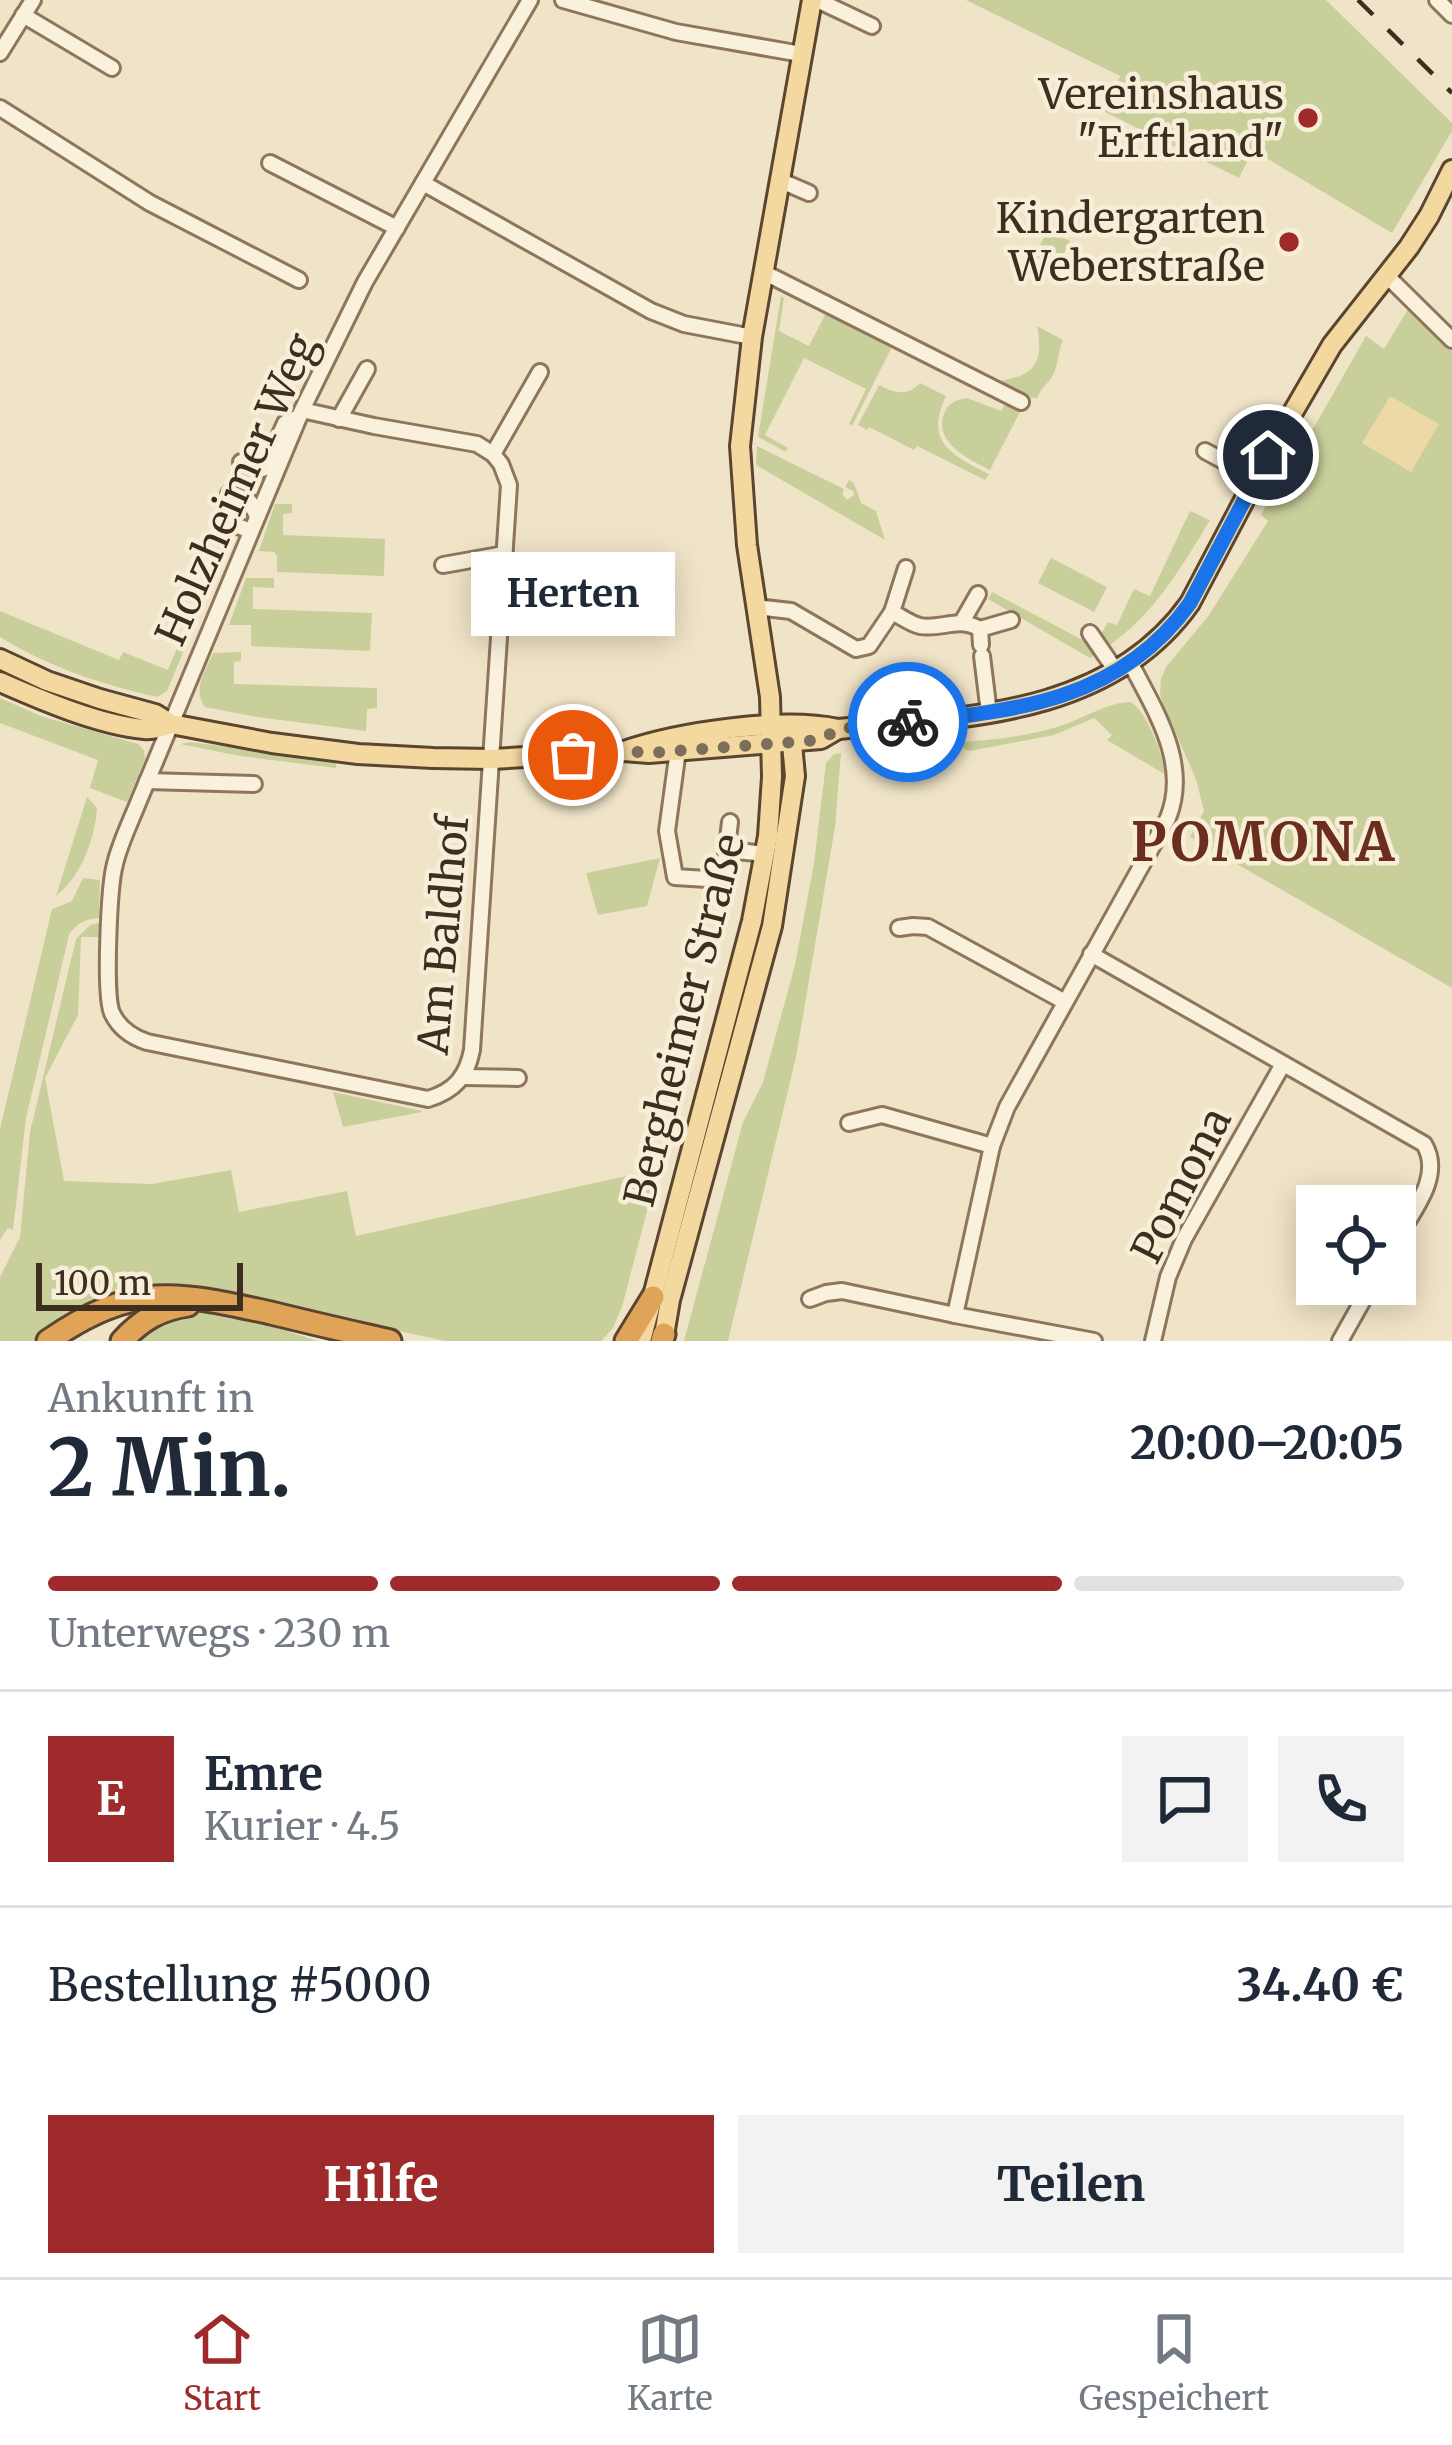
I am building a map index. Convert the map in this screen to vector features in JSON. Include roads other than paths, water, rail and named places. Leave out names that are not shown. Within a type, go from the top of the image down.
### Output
[{"type":"highway","points":[[48,1341],[105,1308],[146,1298],[190,1296],[391,1341]]},
{"type":"highway","points":[[626,1341],[653,1297]]},
{"type":"highway","points":[[122,1341],[164,1310],[234,1305]]},
{"type":"main road","name":"Bergheimer Straße","points":[[663,1339],[772,926],[795,776],[770,697],[743,514],[740,457],[752,338],[801,54],[815,0]]},
{"type":"main road","points":[[0,658],[47,681],[155,714],[171,724],[320,750],[433,758],[678,750],[818,725],[838,729],[989,713],[1066,696],[1123,666],[1161,638],[1183,613],[1333,345],[1409,247],[1452,170]]},
{"type":"main road","points":[[0,682],[65,708],[135,728],[171,724]]},
{"type":"main road","name":"Bergheimer Straße","points":[[641,1341],[752,921],[780,734]]},
{"type":"main road","points":[[624,751],[688,735],[780,734]]},
{"type":"street","points":[[0,53],[33,0]]},
{"type":"street","name":"Holzheimer Weg","points":[[128,1033],[109,1004],[116,859],[301,414],[365,282],[530,0]]},
{"type":"street","points":[[563,0],[676,32],[801,54]]},
{"type":"street","points":[[815,0],[872,26]]},
{"type":"street","points":[[1437,0],[1452,15]]},
{"type":"street","points":[[23,15],[112,68]]},
{"type":"street","points":[[0,108],[150,203],[298,280]]},
{"type":"street","points":[[270,163],[397,228]]},
{"type":"street","points":[[779,180],[808,194]]},
{"type":"street","points":[[423,183],[651,311],[702,329],[752,338]]},
{"type":"street","points":[[763,272],[1022,402]]},
{"type":"street","points":[[1386,275],[1452,340]]},
{"type":"street","points":[[338,418],[367,369]]},
{"type":"street","points":[[241,462],[258,470],[265,468],[285,423],[301,414],[468,441],[493,454],[540,372]]},
{"type":"street","points":[[1205,452],[1257,478]]},
{"type":"street","name":"Am Baldhof","points":[[128,1033],[146,1042],[417,1098],[440,1095],[464,1077],[472,1050],[509,485],[493,454]]},
{"type":"street","points":[[227,522],[254,523],[250,502],[230,494]]},
{"type":"street","points":[[442,565],[505,554]]},
{"type":"street","points":[[756,607],[791,611],[856,649],[871,644],[892,612],[906,568]]},
{"type":"street","points":[[962,622],[978,594]]},
{"type":"street","points":[[892,612],[920,626],[962,622]]},
{"type":"street","points":[[981,644],[1011,620]]},
{"type":"street","points":[[962,622],[981,644],[989,713]]},
{"type":"street","points":[[955,1315],[992,1146],[1007,1107],[1168,818],[1176,795],[1172,754],[1156,714],[1123,666],[1090,634]]},
{"type":"street","points":[[678,750],[667,831],[675,877],[723,880],[730,822]]},
{"type":"street","points":[[147,781],[254,784]]},
{"type":"street","points":[[728,850],[765,854]]},
{"type":"street","points":[[898,928],[928,927],[1065,1002]]},
{"type":"street","points":[[1091,954],[1415,1138],[1428,1150],[1432,1163],[1430,1178],[1416,1204]]},
{"type":"street","name":"Pomona","points":[[1153,1341],[1168,1277],[1184,1240],[1283,1064]]},
{"type":"street","points":[[464,1077],[518,1078]]},
{"type":"street","points":[[849,1123],[882,1115],[992,1146]]},
{"type":"street","points":[[810,1299],[842,1291],[1094,1341]]},
{"type":"street","points":[[1340,1341],[1360,1305]]},
{"type":"railway","points":[[1358,0],[1452,93]]},
{"type":"place","name":"Vereinshaus \"Erftland\"","points":[[1308,118]]},
{"type":"place","name":"Kindergarten Weberstraße","points":[[1289,242]]},
{"type":"place","name":"Herten","points":[[573,755]]},
{"type":"district","name":"POMONA","points":[[1264,842]]}]
